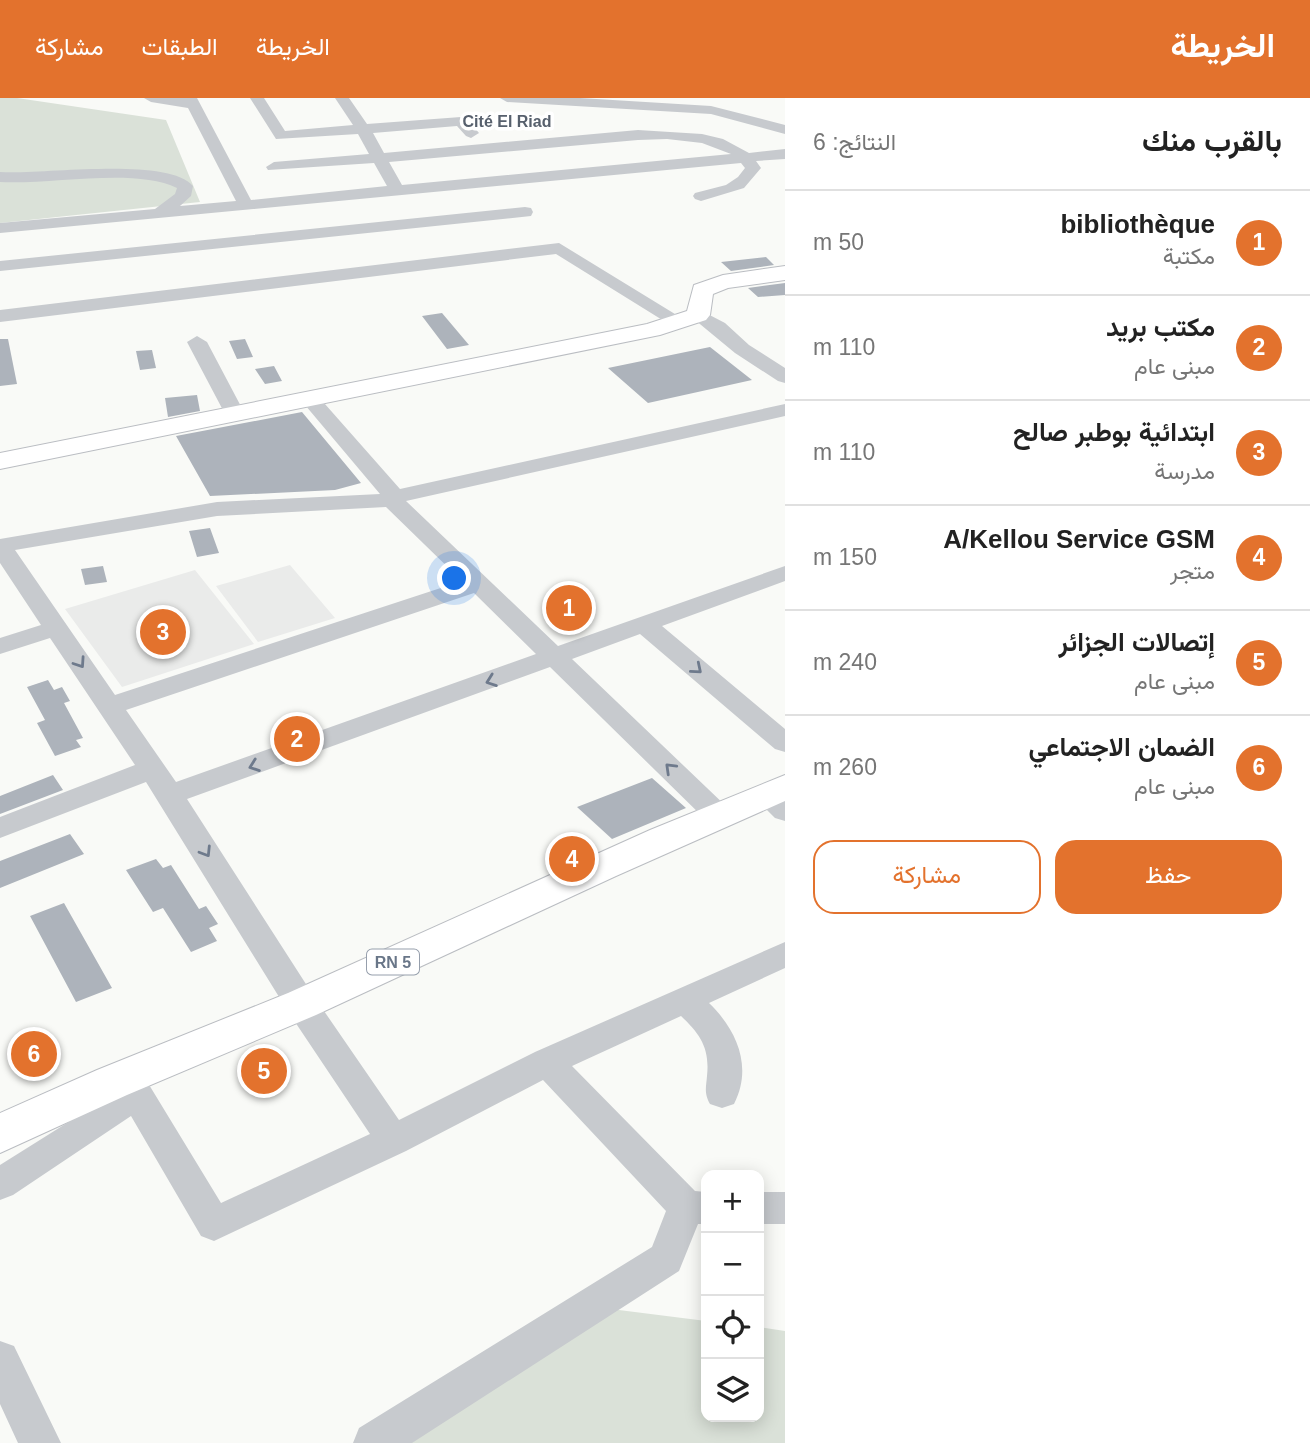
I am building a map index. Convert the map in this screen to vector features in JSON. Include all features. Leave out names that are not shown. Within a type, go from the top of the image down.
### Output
[{"type":"main road","points":[[0,461],[652,330],[688,318],[702,290],[723,282],[785,273]]},
{"type":"main road","name":"RN 5","points":[[0,1134],[130,1082],[719,816],[779,798]]},
{"type":"street","points":[[150,98],[191,101],[246,205]]},
{"type":"street","points":[[257,98],[281,136],[461,121],[471,133]]},
{"type":"street","points":[[342,98],[363,129],[397,190]]},
{"type":"street","points":[[507,98],[580,100],[711,110],[785,130]]},
{"type":"street","points":[[684,98],[684,103],[760,106]]},
{"type":"street","points":[[530,100],[582,156]]},
{"type":"street","points":[[0,228],[397,190],[582,156],[669,134],[726,145],[748,158],[753,167],[748,177],[735,187],[701,196]]},
{"type":"street","points":[[274,167],[379,159],[582,156],[748,158],[785,154]]},
{"type":"street","points":[[0,177],[22,180],[129,173],[177,179],[185,186],[183,196],[161,212]]},
{"type":"street","points":[[0,266],[525,212]]},
{"type":"street","points":[[275,238],[298,278]]},
{"type":"street","points":[[0,317],[298,278],[559,248],[688,318],[718,327],[742,349],[784,377]]},
{"type":"street","points":[[0,317],[188,303],[569,254]]},
{"type":"street","points":[[197,342],[235,414]]},
{"type":"street","points":[[310,399],[393,499],[719,816]]},
{"type":"street","points":[[393,1140],[301,1004],[170,795],[0,546],[216,509],[393,499],[785,411]]},
{"type":"street","points":[[694,433],[785,425]]},
{"type":"street","points":[[170,795],[785,573]]},
{"type":"street","points":[[110,706],[478,584]]},
{"type":"street","points":[[645,625],[785,743]]},
{"type":"street","points":[[0,646],[56,628]]},
{"type":"street","points":[[0,828],[152,769]]},
{"type":"street","points":[[130,1082],[214,1224],[393,1140],[547,1062],[785,954]]},
{"type":"street","points":[[685,1000],[722,1040],[727,1063],[722,1094]]},
{"type":"street","points":[[374,1443],[666,1259],[696,1207],[547,1062]]},
{"type":"street","points":[[0,1184],[114,1111],[130,1082]]},
{"type":"street","points":[[764,1208],[785,1208]]},
{"type":"street","points":[[0,1360],[40,1443]]},
{"type":"shaded area","points":[[0,98],[17,98],[166,120],[200,202],[0,223]]},
{"type":"shaded area","points":[[290,565],[335,618],[258,642],[216,586]]},
{"type":"shaded area","points":[[195,570],[254,644],[122,687],[65,609]]},
{"type":"shaded area","points":[[611,1309],[701,1320],[701,1422],[764,1422],[764,1328],[785,1331],[785,1443],[411,1443]]},
{"type":"building","points":[[766,257],[774,265],[731,271],[721,262]]},
{"type":"building","points":[[785,283],[785,295],[758,297],[748,288]]},
{"type":"building","points":[[442,313],[469,345],[447,349],[422,316]]},
{"type":"building","points":[[0,339],[8,339],[17,384],[0,386]]},
{"type":"building","points":[[245,339],[253,357],[237,359],[229,341]]},
{"type":"building","points":[[710,347],[752,380],[648,403],[608,368]]},
{"type":"building","points":[[152,350],[156,368],[140,370],[136,351]]},
{"type":"building","points":[[274,366],[282,381],[265,384],[255,369]]},
{"type":"building","points":[[197,395],[200,411],[168,417],[165,398]]},
{"type":"building","points":[[302,412],[361,483],[335,490],[210,496],[176,436]]},
{"type":"building","points":[[210,528],[219,553],[197,557],[189,531]]},
{"type":"building","points":[[103,566],[107,582],[85,585],[81,569]]},
{"type":"building","points":[[48,680],[54,690],[62,687],[70,701],[64,703],[83,738],[76,740],[81,747],[55,756],[37,723],[45,720],[27,687]]},
{"type":"building","points":[[53,775],[63,790],[0,814],[0,796]]},
{"type":"building","points":[[652,778],[686,808],[612,839],[577,807]]},
{"type":"building","points":[[70,834],[84,854],[0,888],[0,861]]},
{"type":"building","points":[[156,859],[163,868],[171,865],[199,909],[206,906],[218,924],[209,928],[217,941],[191,952],[163,908],[153,912],[126,870]]},
{"type":"building","points":[[64,903],[112,988],[76,1002],[30,916]]},
{"type":"place","name":"bibliothèque","points":[[569,608]]},
{"type":"place","name":"ابتدائية بوطبر صالح","points":[[163,632]]},
{"type":"place","name":"مكتب بريد","points":[[297,739]]},
{"type":"place","name":"A/Kellou Service GSM","points":[[572,859]]},
{"type":"place","name":"الضمان الاجتماعي","points":[[34,1054]]},
{"type":"place","name":"إتصالات الجزائر","points":[[264,1071]]},
{"type":"district","name":"Cité El Riad","points":[[507,121]]}]
